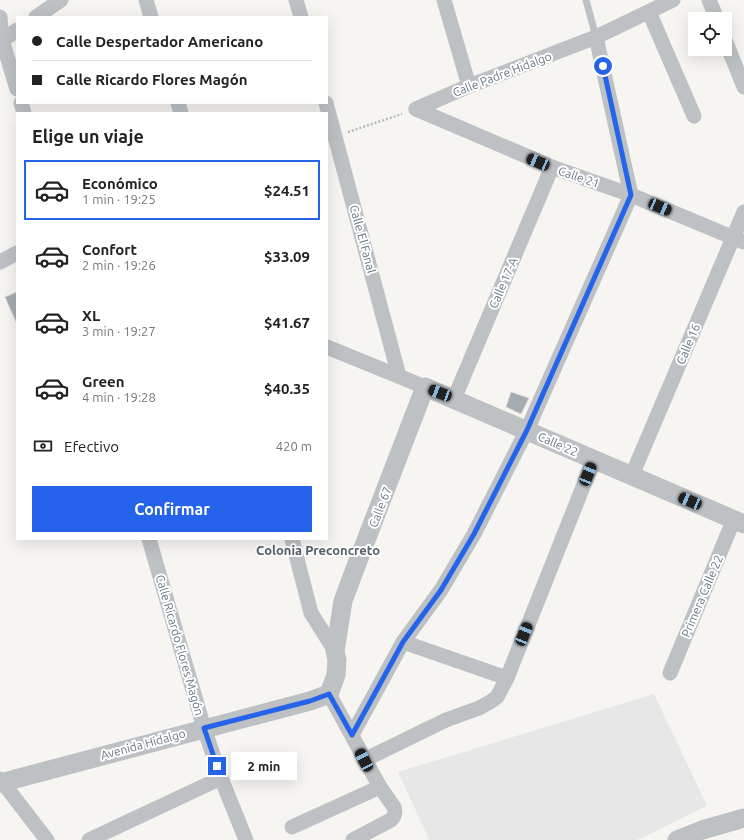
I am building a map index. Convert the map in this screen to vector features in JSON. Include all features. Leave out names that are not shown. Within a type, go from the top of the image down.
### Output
[{"type":"street","points":[[37,16],[61,0]]},
{"type":"street","points":[[146,0],[151,16]]},
{"type":"street","points":[[296,0],[301,16]]},
{"type":"street","points":[[444,0],[469,86]]},
{"type":"street","name":"Calle Padre Hidalgo","points":[[416,109],[469,86],[596,38],[673,0]]},
{"type":"street","points":[[709,0],[714,12]]},
{"type":"street","points":[[649,12],[694,116]]},
{"type":"street","points":[[0,17],[1,41],[16,86]]},
{"type":"street","points":[[1,41],[16,31]]},
{"type":"street","points":[[352,735],[403,642],[441,590],[474,534],[527,430],[631,195],[596,38]]},
{"type":"street","points":[[731,56],[744,87]]},
{"type":"street","name":"Calle 21","points":[[416,109],[552,167],[631,195],[739,240]]},
{"type":"street","name":"Calle El Fanal","points":[[328,115],[332,138],[399,376]]},
{"type":"street","name":"Calle 17-A","points":[[454,399],[552,167]]},
{"type":"street","name":"Calle 16","points":[[632,475],[739,240],[744,212]]},
{"type":"street","points":[[0,262],[16,254]]},
{"type":"street","name":"Calle 22","points":[[328,347],[527,430],[739,522]]},
{"type":"street","name":"Calle 67","points":[[329,694],[336,675],[337,660],[335,651],[343,601],[425,387]]},
{"type":"street","points":[[364,760],[446,720],[479,708],[497,697],[507,678],[594,459]]},
{"type":"street","name":"Primera Calle 22","points":[[670,673],[739,522]]},
{"type":"street","name":"Calle Ricardo Flores Magón","points":[[149,540],[204,728],[221,778],[246,840]]},
{"type":"street","points":[[292,540],[311,613],[335,651]]},
{"type":"street","points":[[403,642],[507,678]]},
{"type":"street","points":[[329,694],[364,760],[394,807],[396,814],[391,820],[353,840]]},
{"type":"street","name":"Avenida Hidalgo","points":[[1,781],[286,707],[329,694]]},
{"type":"street","points":[[89,840],[221,778]]},
{"type":"street","points":[[1,781],[47,840]]},
{"type":"street","points":[[292,827],[380,787]]},
{"type":"street","points":[[677,840],[742,814]]},
{"type":"lane","points":[[586,0],[596,38]]},
{"type":"path","points":[[332,138],[416,109]]},
{"type":"shaded area","points":[[654,694],[707,806],[637,840],[426,840],[429,839],[398,772]]},
{"type":"building","points":[[16,292],[16,322],[5,297]]},
{"type":"building","points":[[511,392],[529,398],[521,414],[506,407]]},
{"type":"district","name":"Colonia Preconcreto","points":[[318,550]]},
{"type":"route","points":[[217,766],[204,728],[310,701],[329,694],[352,735],[403,642],[441,590],[474,534],[527,430],[631,195],[603,66]]}]
